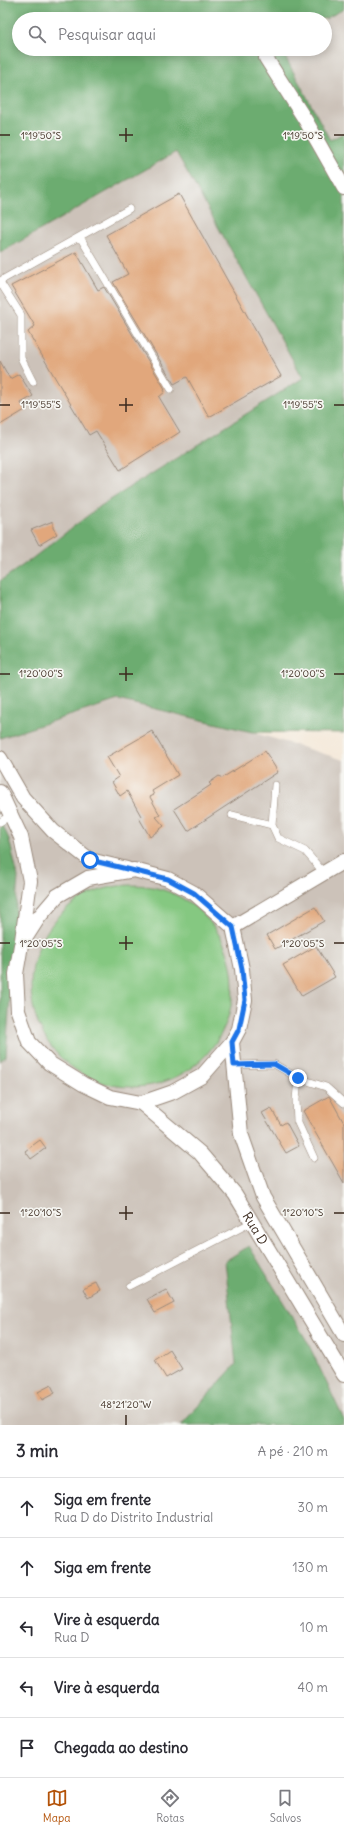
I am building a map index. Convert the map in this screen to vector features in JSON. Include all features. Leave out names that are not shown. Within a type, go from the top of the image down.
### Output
[{"type":"street","points":[[266,58],[306,121],[344,188]]},
{"type":"street","points":[[0,758],[23,798],[53,831],[90,860],[168,879],[194,893],[233,927],[242,969],[245,1000],[239,1029],[232,1042],[202,1076],[173,1092],[141,1103],[110,1097],[83,1084],[49,1063],[29,1042],[18,1011],[16,974],[30,881],[21,837],[6,819],[0,792]]},
{"type":"street","points":[[233,927],[344,861]]},
{"type":"street","points":[[21,945],[39,918],[57,896],[88,878],[134,870]]},
{"type":"street","name":"Rua D","points":[[232,1042],[241,1134],[263,1197],[344,1335]]},
{"type":"street","name":"Rua D","points":[[141,1103],[200,1153],[235,1194],[344,1375]]},
{"type":"lane","points":[[33,382],[21,358],[21,315],[0,282],[129,209]]},
{"type":"lane","points":[[80,237],[171,389]]},
{"type":"lane","points":[[275,785],[272,825],[278,838],[305,851],[324,873]]},
{"type":"lane","points":[[232,815],[272,825]]},
{"type":"lane","points":[[234,1065],[274,1064],[298,1078],[326,1087],[344,1103]]},
{"type":"lane","points":[[298,1078],[296,1100],[297,1121],[314,1158]]},
{"type":"lane","points":[[129,1286],[252,1222]]},
{"type":"shaded area","points":[[344,9],[344,133],[330,141],[285,56],[332,56],[332,15]]},
{"type":"shaded area","points":[[176,152],[303,378],[0,581],[0,253]]},
{"type":"shaded area","points":[[118,700],[160,704],[344,760],[344,1425],[0,1425],[0,738]]},
{"type":"green space","points":[[0,0],[344,0],[344,9],[332,15],[332,12],[12,12],[12,56],[285,56],[330,140],[344,133],[344,733],[252,732],[118,700],[0,738],[0,581],[29,561],[99,507],[303,378],[176,152],[0,253]]},
{"type":"green space","points":[[0,819],[9,839],[18,877],[6,1056],[0,1061]]},
{"type":"green space","points":[[132,885],[152,887],[180,897],[196,908],[210,922],[221,938],[225,947],[231,966],[233,986],[231,1006],[221,1034],[210,1050],[196,1064],[180,1075],[171,1079],[152,1085],[132,1087],[112,1085],[84,1075],[68,1064],[54,1050],[43,1034],[39,1025],[33,1006],[31,986],[33,966],[43,938],[54,922],[68,908],[84,897],[93,893],[112,887]]},
{"type":"green space","points":[[249,1246],[307,1341],[344,1420],[344,1425],[181,1425],[236,1364],[225,1261]]},
{"type":"building","points":[[179,194],[281,376],[209,417],[187,377],[174,384],[113,282],[128,274],[106,235]]},
{"type":"building","points":[[76,252],[98,290],[104,287],[165,389],[165,392],[159,397],[180,432],[120,470],[96,431],[89,435],[28,332],[35,326],[11,286]]},
{"type":"building","points":[[0,361],[10,379],[19,374],[33,396],[21,403],[25,410],[0,425]]},
{"type":"building","points":[[53,521],[53,528],[57,534],[39,545],[31,530]]},
{"type":"building","points":[[152,731],[178,775],[152,791],[154,795],[150,797],[160,815],[156,817],[164,826],[150,837],[139,818],[141,816],[127,791],[120,796],[112,782],[119,777],[107,757]]},
{"type":"building","points":[[265,751],[278,772],[188,831],[174,809],[211,785],[209,783],[219,776],[222,778]]},
{"type":"building","points":[[315,907],[324,921],[275,949],[267,935]]},
{"type":"building","points":[[316,946],[335,977],[302,996],[283,965]]},
{"type":"building","points":[[329,1096],[344,1123],[344,1183],[303,1111]]},
{"type":"building","points":[[271,1108],[281,1125],[286,1122],[299,1146],[286,1153],[262,1113]]},
{"type":"building","points":[[40,1140],[46,1148],[31,1159],[25,1151]]},
{"type":"building","points":[[96,1283],[100,1291],[88,1298],[83,1289]]},
{"type":"building","points":[[166,1289],[174,1303],[155,1313],[147,1299]]},
{"type":"building","points":[[170,1350],[182,1369],[166,1378],[155,1360]]},
{"type":"building","points":[[51,1385],[55,1393],[42,1400],[38,1392]]},
{"type":"route","points":[[90,860],[168,879],[194,893],[233,927],[242,969],[245,1000],[239,1029],[232,1042],[234,1065],[274,1064],[298,1078]]}]
